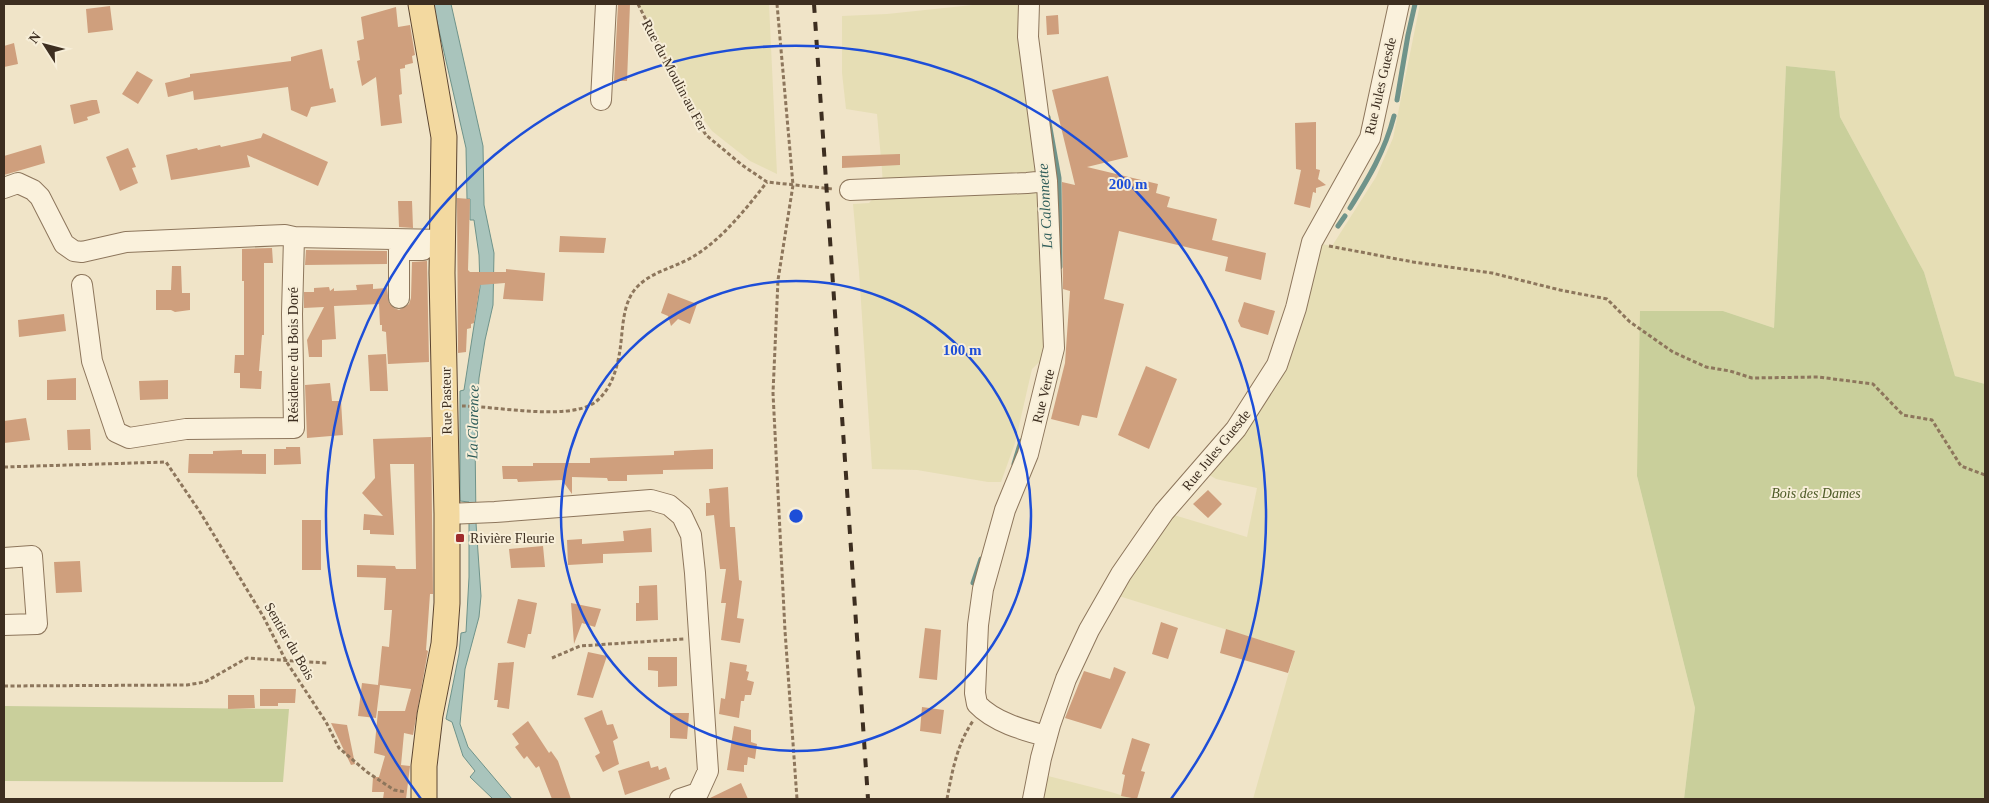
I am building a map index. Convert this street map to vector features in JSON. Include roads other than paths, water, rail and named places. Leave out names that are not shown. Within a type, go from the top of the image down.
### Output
[{"type":"main road","name":"Rue Pasteur","points":[[421,4],[444,138],[443,245],[463,514],[446,611],[444,644],[430,715],[424,766],[424,797]]},
{"type":"street","points":[[601,100],[606,4]]},
{"type":"street","name":"Rue Verte","points":[[1029,4],[1028,37],[1047,181],[1054,348],[1028,454],[1005,510],[983,590],[978,624],[976,684],[977,704],[982,709],[1008,723],[1046,736]]},
{"type":"street","name":"Rue Jules Guesde","points":[[1033,799],[1046,736],[1066,679],[1089,630],[1121,574],[1164,512],[1236,429],[1277,365],[1296,308],[1312,242],[1370,138],[1399,4]]},
{"type":"street","points":[[842,189],[1047,181]]},
{"type":"street","points":[[4,188],[18,183],[33,190],[40,197],[64,244],[74,251],[82,252],[126,242],[285,235],[443,245]]},
{"type":"street","name":"Résidence du Bois Doré","points":[[82,285],[92,361],[116,432],[129,438],[186,429],[294,428],[292,314],[294,237]]},
{"type":"street","points":[[399,298],[399,250],[443,245]]},
{"type":"street","points":[[463,514],[651,500],[669,505],[682,516],[691,535],[708,771],[698,793],[680,799]]},
{"type":"street","points":[[4,558],[32,556],[37,624],[4,625]]},
{"type":"water","name":"La Clarence","points":[[433,4],[451,4],[483,146],[484,205],[494,253],[493,305],[479,378],[475,436],[476,523],[481,596],[479,617],[465,669],[460,724],[468,747],[512,799],[493,799],[470,777],[475,771],[463,756],[452,722],[446,719],[459,654],[461,633],[466,632],[469,577],[469,502],[460,501],[460,391],[464,390],[480,287],[479,255],[474,220],[470,220],[470,199],[467,199],[466,148]]},
{"type":"waterway","points":[[1397,100],[1415,4]]},
{"type":"waterway","points":[[1350,208],[1381,153],[1394,116]]},
{"type":"waterway","name":"La Calonnette","points":[[1048,117],[1059,178],[1060,267]]},
{"type":"waterway","points":[[1338,226],[1345,216]]},
{"type":"waterway","name":"La Calonnette","points":[[1014,464],[1021,441]]},
{"type":"waterway","name":"La Calonnette","points":[[973,583],[981,559]]},
{"type":"railway","points":[[814,4],[868,799]]},
{"type":"place","name":"Rivière Fleurie","points":[[460,538]]},
{"type":"park label","name":"Bois des Dames","points":[[1816,493]]}]
